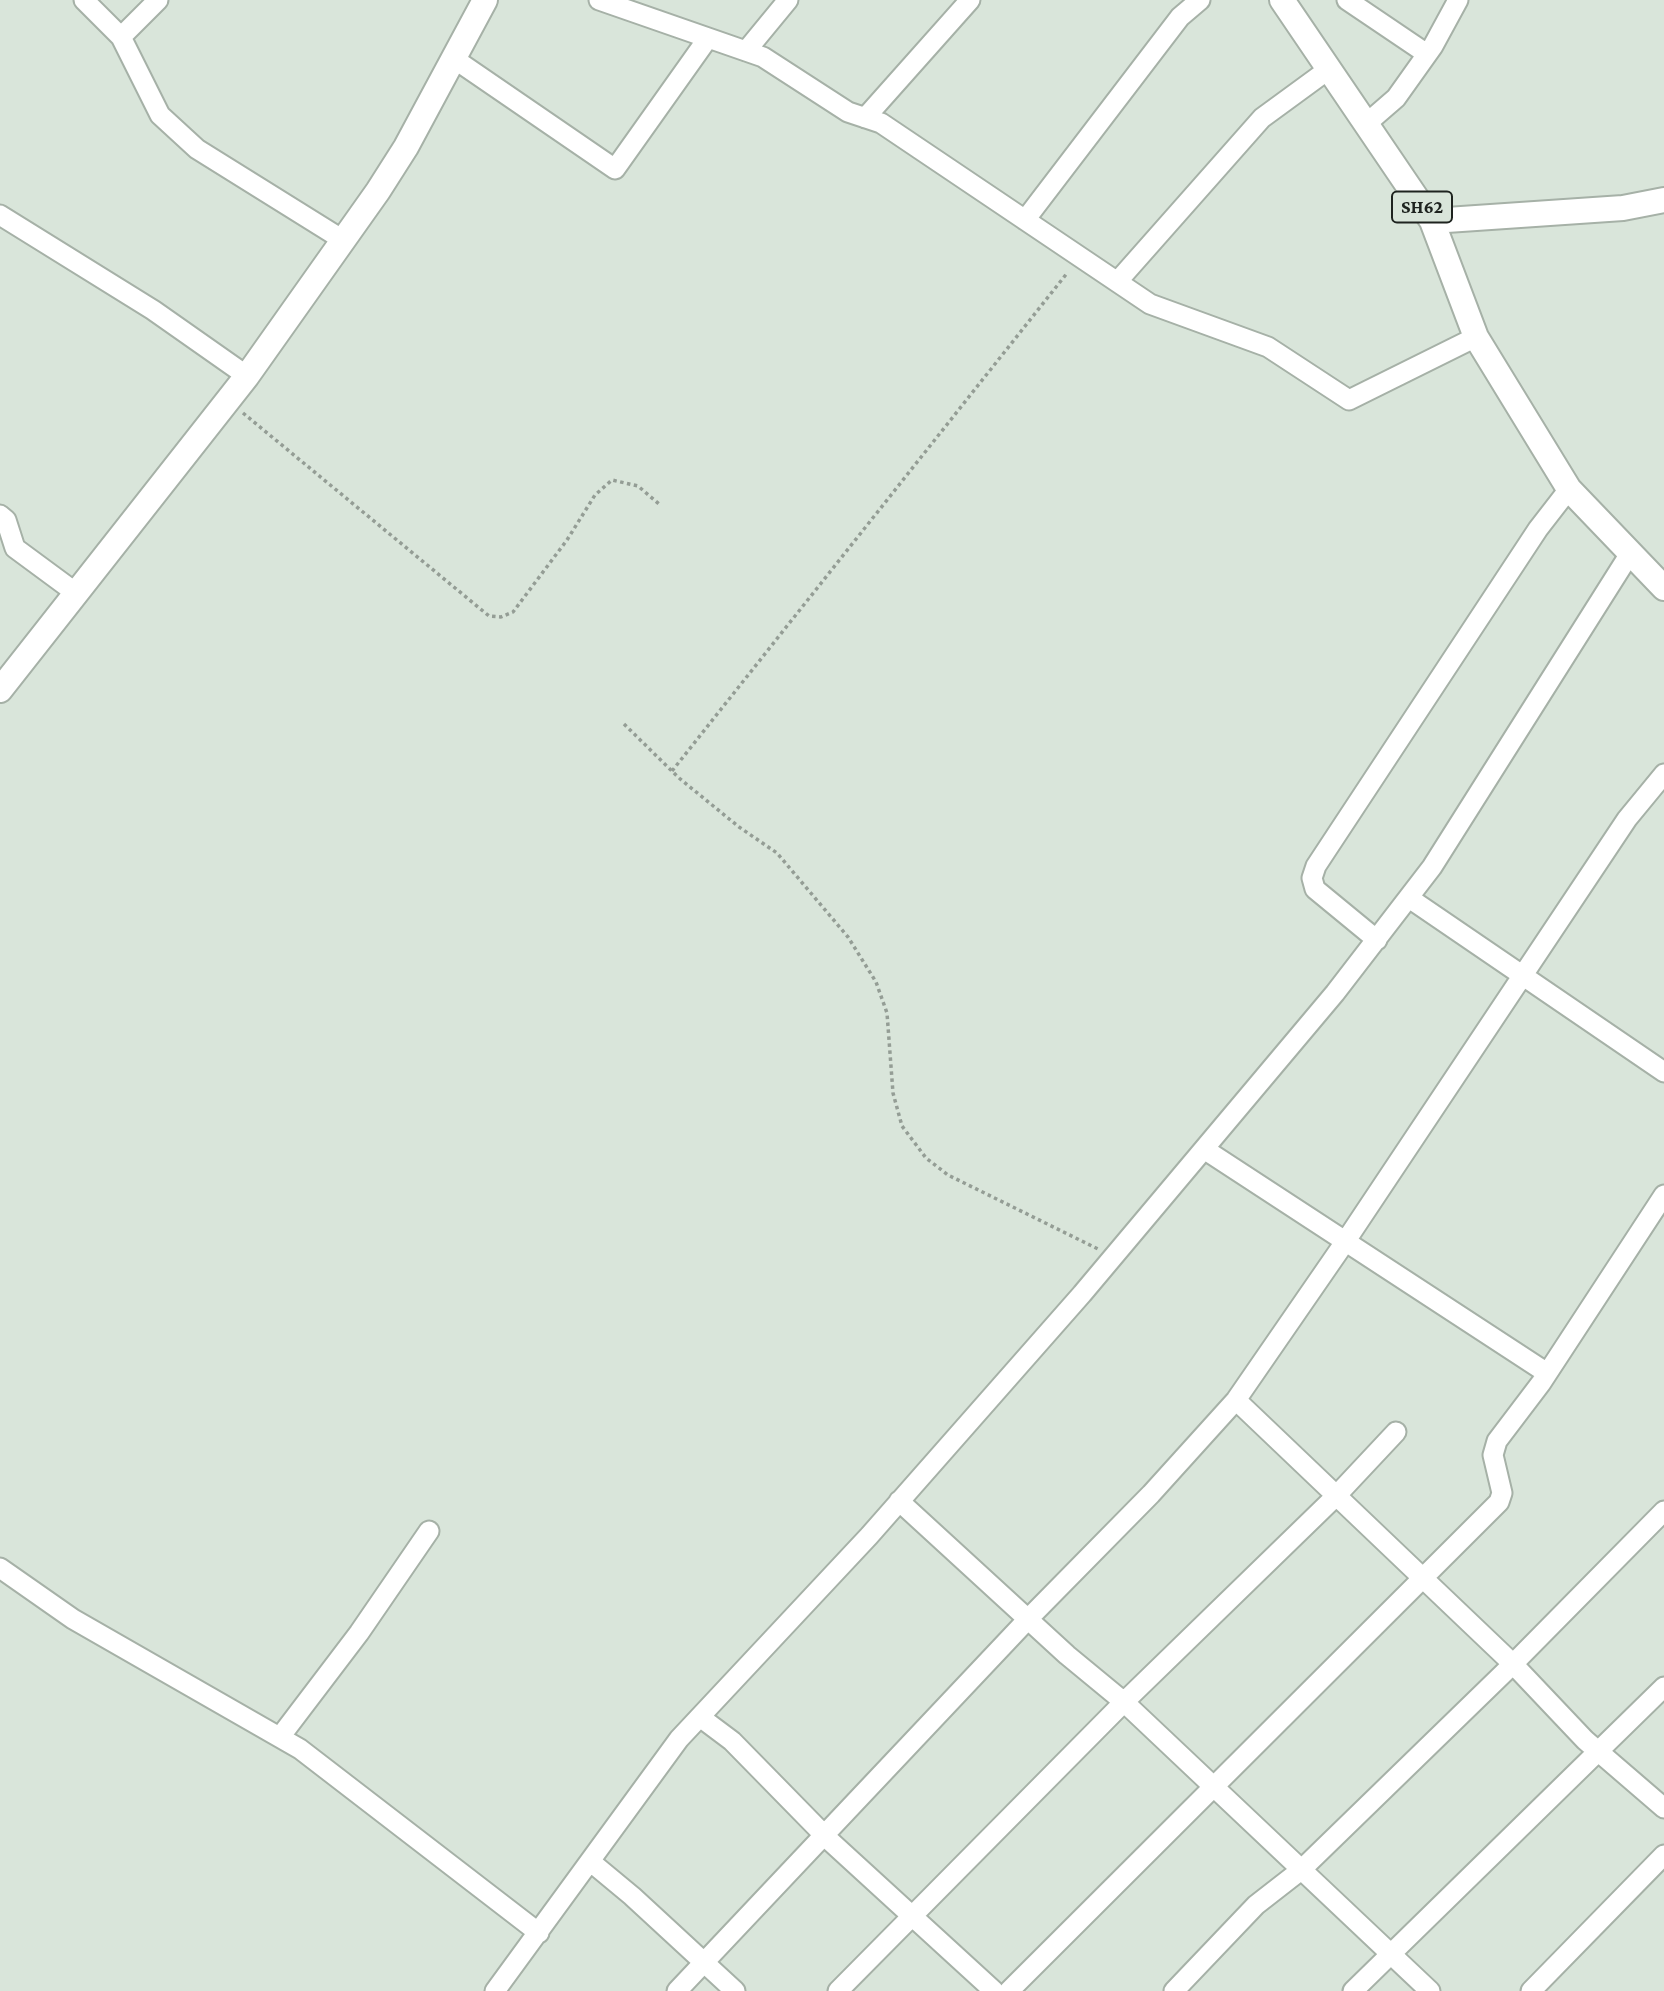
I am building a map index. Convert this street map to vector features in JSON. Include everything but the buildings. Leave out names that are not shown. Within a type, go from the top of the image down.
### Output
[{"type":"main road","points":[[0,690],[228,401],[343,240],[406,147],[485,0]]},
{"type":"main road","name":"SH62","points":[[1282,0],[1432,222],[1623,208],[1664,200]]},
{"type":"main road","points":[[1432,222],[1476,337],[1569,489],[1664,588]]},
{"type":"street","points":[[84,0],[121,37],[160,115],[197,149],[343,240]]},
{"type":"street","points":[[121,37],[158,0]]},
{"type":"street","points":[[599,0],[763,57],[848,112],[881,123],[1150,304],[1268,347],[1349,400],[1476,337]]},
{"type":"street","points":[[746,51],[788,0]]},
{"type":"street","points":[[865,118],[970,0]]},
{"type":"street","points":[[1026,220],[1180,17],[1200,0]]},
{"type":"street","points":[[1366,124],[1396,98],[1427,54],[1458,0]]},
{"type":"street","points":[[1350,1],[1427,54]]},
{"type":"street","points":[[453,58],[615,169],[708,38]]},
{"type":"street","points":[[1117,282],[1262,118],[1329,69]]},
{"type":"street","points":[[0,215],[153,310],[247,376]]},
{"type":"street","points":[[1377,940],[1315,889],[1312,878],[1316,866],[1538,529],[1569,489]]},
{"type":"street","points":[[0,515],[6,520],[15,548],[76,593]]},
{"type":"street","points":[[495,1991],[680,1739],[899,1501],[1204,1149],[1377,940],[1409,898],[1631,552]]},
{"type":"street","points":[[677,1991],[1029,1618],[1151,1494],[1236,1400],[1345,1242],[1627,819],[1664,774]]},
{"type":"street","points":[[1409,898],[1664,1072]]},
{"type":"street","points":[[1204,1149],[1547,1373]]},
{"type":"street","points":[[1009,1991],[1499,1502],[1502,1493],[1493,1455],[1494,1446],[1547,1373],[1664,1195]]},
{"type":"street","points":[[1236,1400],[1513,1664],[1598,1751],[1664,1808]]},
{"type":"street","points":[[838,1991],[1124,1702],[1336,1496],[1396,1432]]},
{"type":"street","points":[[899,1501],[1067,1655],[1124,1702],[1430,1991]]},
{"type":"street","points":[[1174,1991],[1256,1905],[1301,1870],[1513,1664],[1664,1511]]},
{"type":"street","points":[[279,1737],[359,1633],[429,1531]]},
{"type":"street","points":[[0,1568],[74,1619],[300,1749],[539,1933]]},
{"type":"street","points":[[1353,1991],[1664,1687]]},
{"type":"street","points":[[700,1717],[732,1741],[824,1835],[994,1991]]},
{"type":"street","points":[[1531,1991],[1664,1855]]},
{"type":"street","points":[[591,1862],[735,1991]]},
{"type":"path","points":[[672,771],[1080,257]]},
{"type":"path","points":[[228,401],[489,616],[501,617],[513,612],[567,540],[596,495],[612,480],[638,486],[659,504]]},
{"type":"path","points":[[624,724],[672,771],[739,827],[777,853],[848,937],[876,982],[887,1013],[893,1093],[901,1126],[926,1158],[948,1175],[1112,1256]]}]
